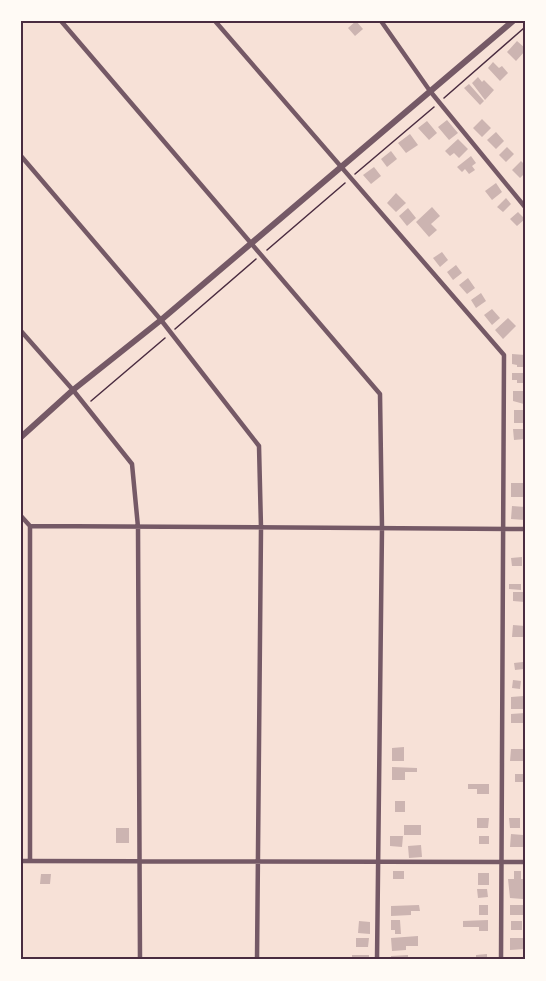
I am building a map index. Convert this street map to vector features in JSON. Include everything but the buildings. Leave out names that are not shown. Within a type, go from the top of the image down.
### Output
[{"type":"street","points":[[61,21],[380,394],[382,528],[377,960]]},
{"type":"street","points":[[215,21],[504,355],[501,960]]},
{"type":"street","points":[[381,21],[430,91],[525,207]]},
{"type":"street","points":[[21,437],[73,390],[161,320],[513,21]]},
{"type":"street","points":[[21,156],[161,320],[259,446],[261,528],[257,960]]},
{"type":"street","points":[[21,331],[73,390],[132,464],[138,527],[140,960]]},
{"type":"street","points":[[21,516],[30,526],[30,861]]},
{"type":"street","points":[[30,526],[525,529]]},
{"type":"street","points":[[21,861],[525,862]]},
{"type":"path","points":[[86,406],[525,28]]}]
